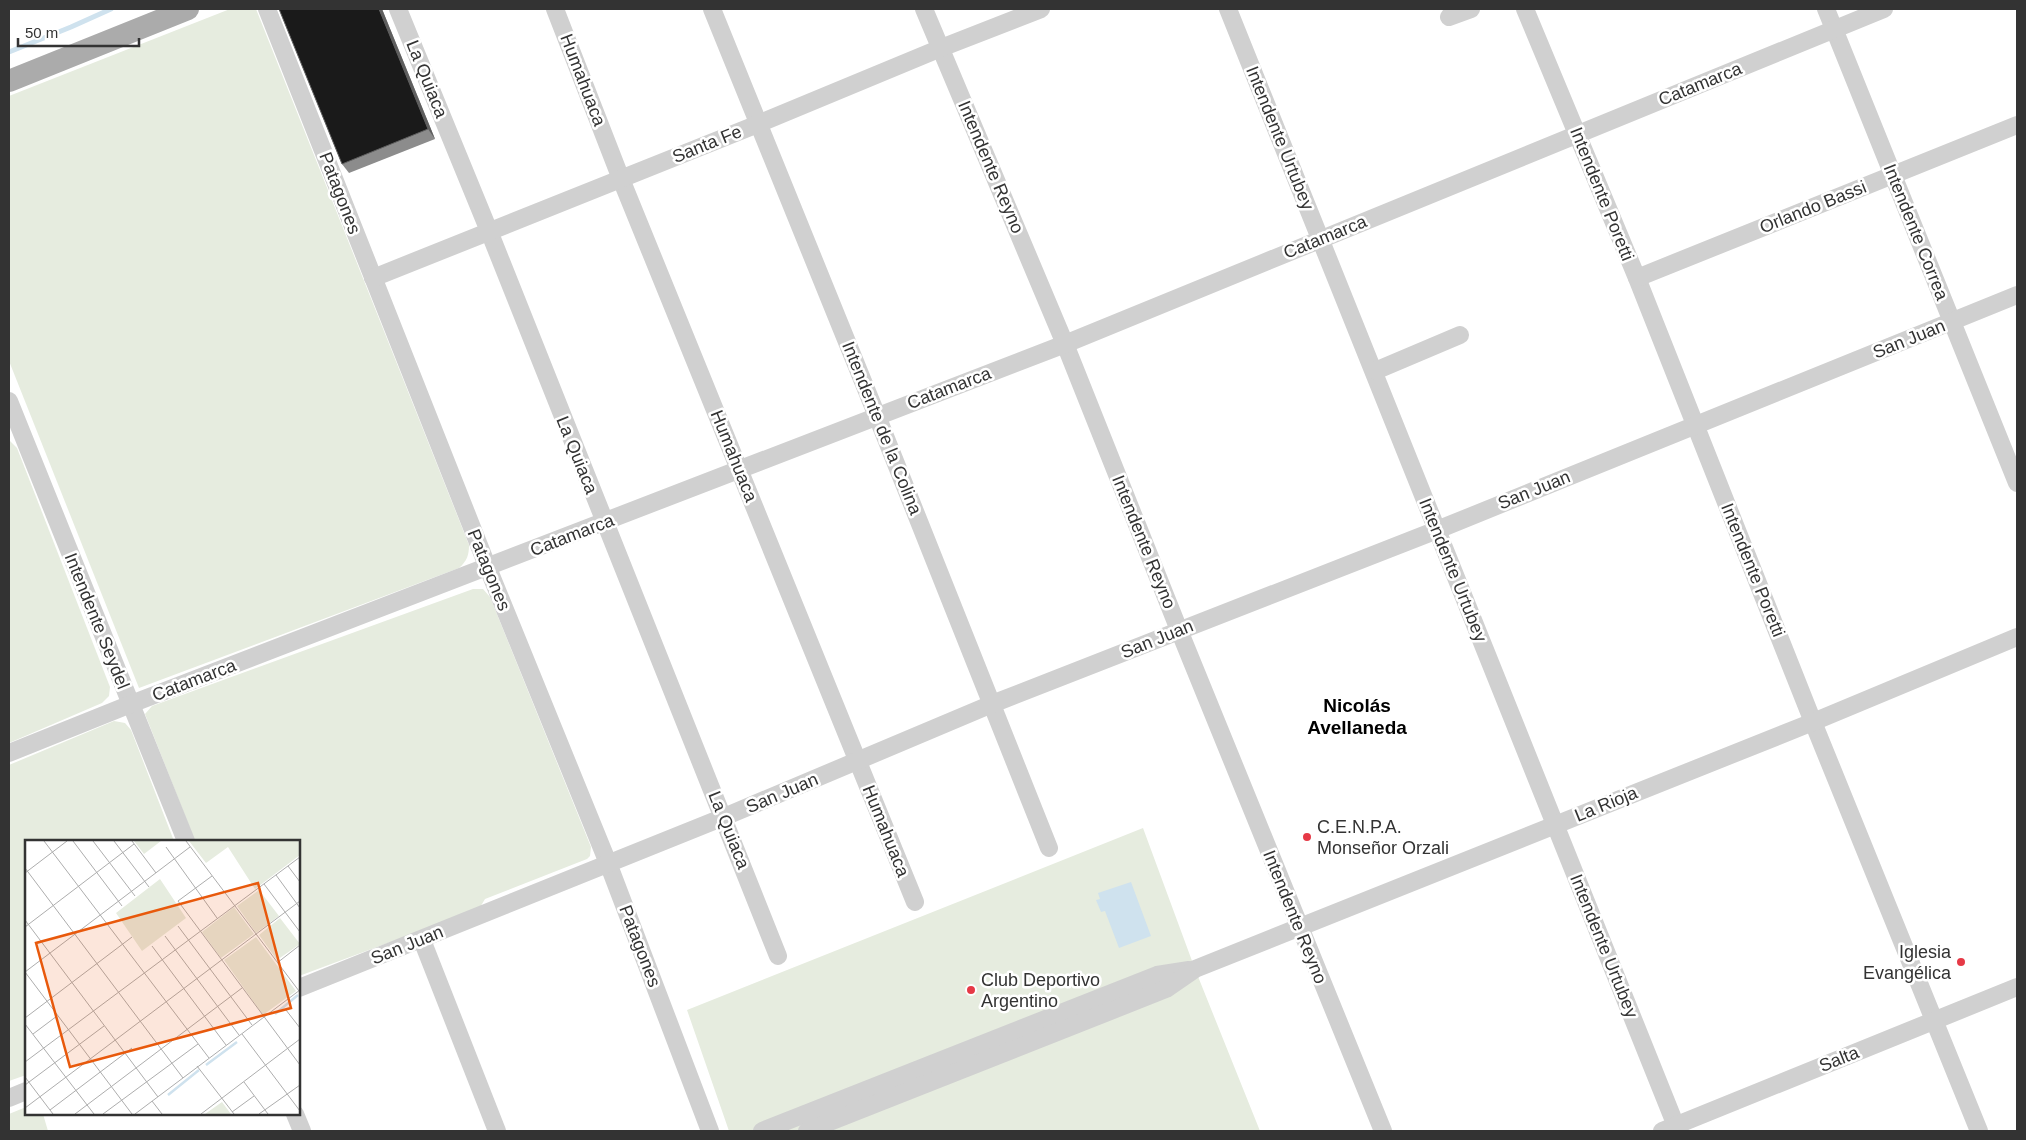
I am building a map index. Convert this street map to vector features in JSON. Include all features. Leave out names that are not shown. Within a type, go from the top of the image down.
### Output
[{"type":"main road","points":[[9,81],[188,9]]},
{"type":"street","name":"Patagones","points":[[267,9],[488,568],[608,863],[710,1131]]},
{"type":"street","name":"La Quiaca","points":[[398,9],[489,231],[778,956]]},
{"type":"street","name":"Humahuaca","points":[[555,9],[915,902]]},
{"type":"street","name":"Intendente de la Colina","points":[[712,9],[1049,848]]},
{"type":"street","name":"Intendente Reyno","points":[[924,9],[1065,344],[1298,926],[1384,1131]]},
{"type":"street","name":"Santa Fe","points":[[373,278],[1041,9]]},
{"type":"street","name":"Intendente Urtubey","points":[[1228,9],[1556,825],[1672,1129]]},
{"type":"street","points":[[1448,17],[1470,9]]},
{"type":"street","name":"Intendente Poretti","points":[[1525,9],[1637,278],[1813,722],[1979,1131]]},
{"type":"street","name":"Intendente Correa","points":[[1826,9],[2015,473]]},
{"type":"street","name":"Catamarca","points":[[9,753],[131,704],[1065,344],[1884,9]]},
{"type":"street","name":"Orlando Bassi","points":[[1637,278],[2017,125]]},
{"type":"street","name":"San Juan","points":[[300,988],[724,817],[992,704],[1437,530],[2017,295]]},
{"type":"street","points":[[1374,371],[1460,335]]},
{"type":"street","name":"Intendente Seydel","points":[[11,413],[186,840]]},
{"type":"street","name":"La Rioja","points":[[1005,1043],[1157,975],[1195,969],[1298,926],[1813,722],[2017,637]]},
{"type":"street","points":[[422,940],[497,1131]]},
{"type":"street","name":"Salta","points":[[1672,1129],[2017,987]]},
{"type":"street","points":[[762,1131],[1005,1043]]},
{"type":"street","points":[[807,1131],[1005,1043]]},
{"type":"street","points":[[9,1098],[25,1091]]},
{"type":"street","points":[[295,1115],[302,1131]]},
{"type":"shaded area","points":[[230,9],[256,9],[469,545],[469,552],[466,560],[459,568],[139,688],[9,361],[9,96]]},
{"type":"shaded area","points":[[9,440],[17,448],[110,687],[109,696],[102,703],[9,743]]},
{"type":"shaded area","points":[[473,589],[483,589],[490,597],[591,847],[590,856],[587,859],[485,899],[479,909],[300,976],[300,840],[195,840],[145,714],[152,706]]},
{"type":"shaded area","points":[[114,721],[125,723],[131,730],[174,840],[25,840],[25,1075],[9,1081],[9,765]]},
{"type":"shaded area","name":"Club Deportivo Argentino","points":[[1143,828],[1195,969],[1260,1131],[729,1131],[687,1010]]},
{"type":"shaded area","points":[[25,1107],[25,1115],[43,1115],[48,1131],[9,1131],[9,1114]]},
{"type":"water","points":[[1131,882],[1151,936],[1119,948],[1105,911],[1101,912],[1096,900],[1100,899],[1098,893]]},
{"type":"building","points":[[279,9],[379,9],[428,129],[342,164]]},
{"type":"waterway","points":[[9,52],[111,9]]},
{"type":"place","name":"C.E.N.P.A. Monseñor Orzali","points":[[1307,837]]},
{"type":"place","name":"Iglesia Evangélica","points":[[1961,962]]},
{"type":"place","name":"Club Deportivo Argentino","points":[[971,990]]},
{"type":"district","name":"Nicolás Avellaneda","points":[[1357,716]]}]
